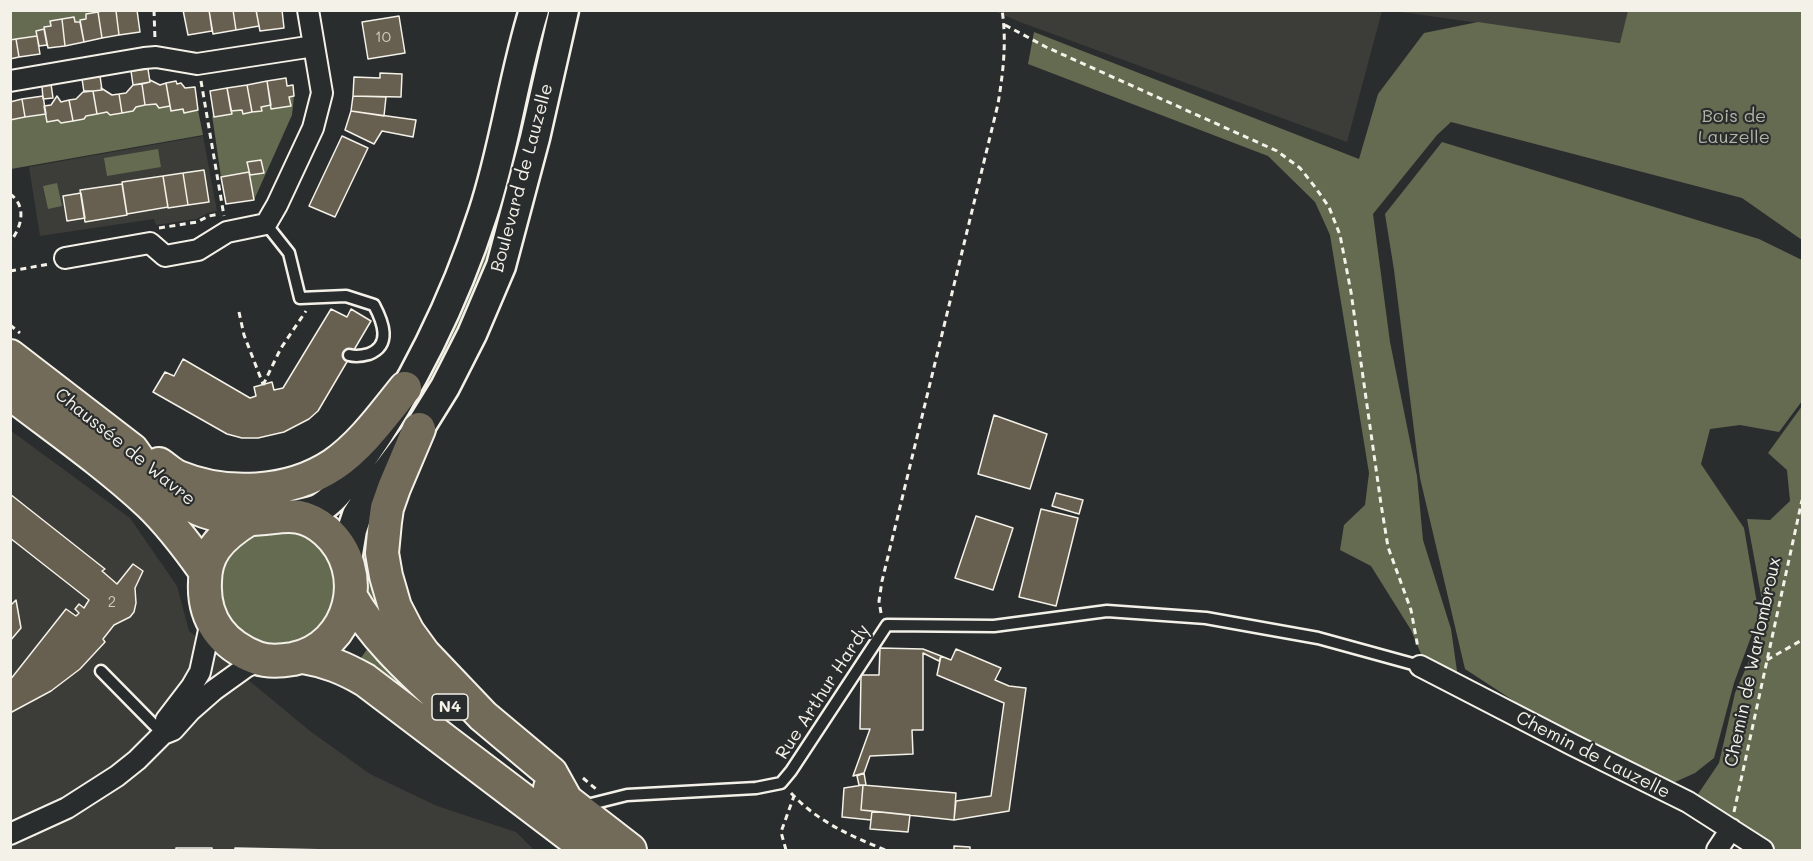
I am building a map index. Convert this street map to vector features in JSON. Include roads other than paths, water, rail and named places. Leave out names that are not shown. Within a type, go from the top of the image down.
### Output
[{"type":"main road","name":"Boulevard de Lauzelle","points":[[293,515],[323,506],[338,492],[375,441],[443,315],[483,213],[534,10]]},
{"type":"main road","name":"Boulevard de Lauzelle","points":[[347,560],[357,515],[419,429],[445,387],[472,334],[501,266],[533,149],[564,10]]},
{"type":"main road","name":"Chaussée de Wavre","points":[[10,356],[132,450],[142,466],[189,504],[218,515],[249,519],[293,515],[310,520],[326,531],[338,544],[347,560],[351,578],[351,597],[343,622],[326,644],[303,657]]},
{"type":"main road","points":[[132,450],[177,476],[197,482],[227,489],[255,490],[279,486],[317,474],[334,464],[355,447],[405,388]]},
{"type":"main road","name":"Chaussée de Wavre","points":[[10,393],[115,473],[150,504],[176,532],[205,571]]},
{"type":"main road","points":[[419,429],[394,488],[385,522],[382,553],[395,607],[408,632],[424,654],[483,716],[551,773],[572,794]]},
{"type":"main road","name":"Chaussée de Wavre","points":[[249,519],[229,531],[214,549],[205,571],[204,597],[211,621],[224,639],[241,652],[261,660],[282,661],[303,657],[325,660],[365,680],[589,850]]},
{"type":"main road","name":"Chaussée de Wavre","points":[[351,597],[372,630],[408,668],[467,723],[572,794],[630,850]]},
{"type":"street","points":[[65,258],[150,243],[165,256],[198,250],[225,223],[266,224],[313,128],[321,93],[308,10]]},
{"type":"street","points":[[10,81],[156,57],[197,64],[314,46]]},
{"type":"street","points":[[163,734],[164,723],[200,672],[211,621]]},
{"type":"street","points":[[10,834],[67,808],[100,788],[137,760],[163,734],[173,730],[214,690],[246,667],[261,660]]},
{"type":"street","name":"Chemin de Lauzelle","points":[[1420,666],[1688,802],[1763,850]]},
{"type":"street","points":[[1717,850],[1731,829]]},
{"type":"lane","points":[[266,224],[289,253],[300,298],[346,296],[374,305],[384,327],[382,345],[374,352],[364,356],[349,355]]},
{"type":"lane","name":"Rue Arthur Hardy","points":[[572,794],[606,800],[627,795],[756,788],[781,783],[887,625],[994,626],[1107,611],[1206,618],[1318,638],[1420,666]]},
{"type":"lane","points":[[101,671],[163,734]]},
{"type":"park label","name":"Bois de Lauzelle","points":[[1734,126]]}]
